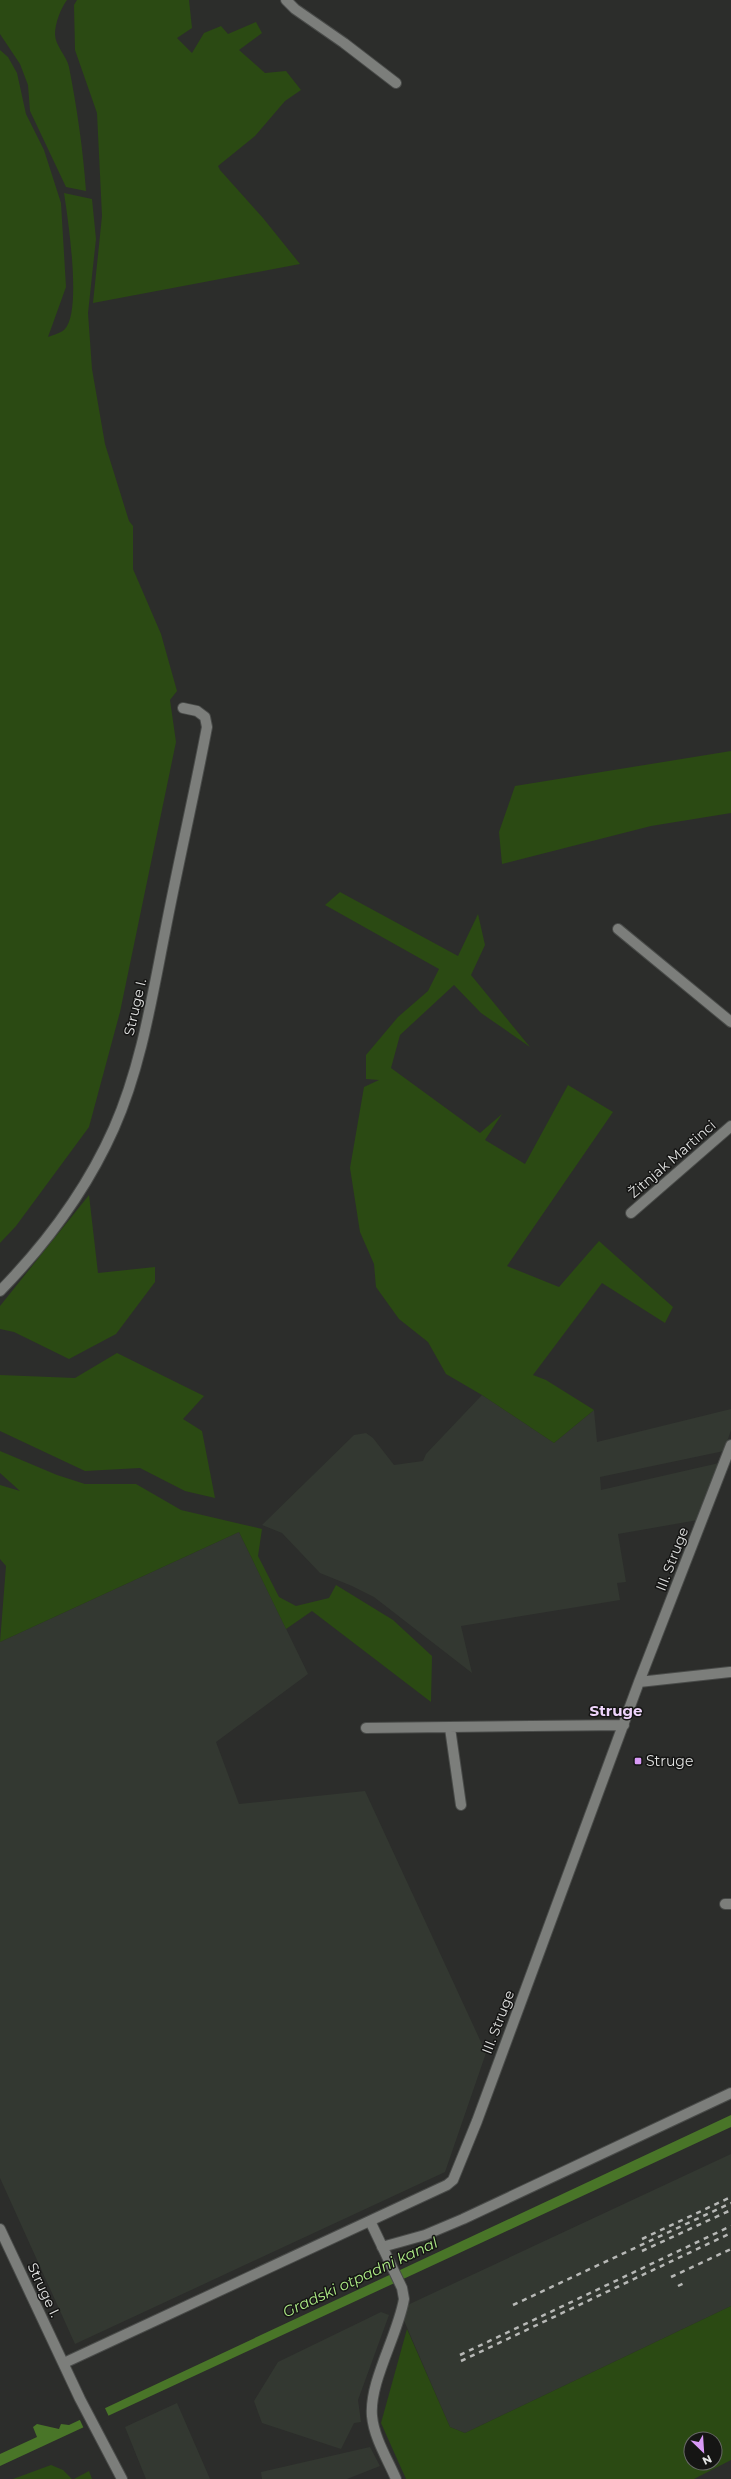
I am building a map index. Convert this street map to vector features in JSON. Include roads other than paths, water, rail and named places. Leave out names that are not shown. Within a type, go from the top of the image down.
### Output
[{"type":"street","points":[[286,0],[295,9],[344,43],[396,83]]},
{"type":"street","name":"Struge I.","points":[[0,1291],[51,1234],[73,1201],[114,1127],[131,1079],[147,1023],[207,727],[205,717],[198,711],[183,708]]},
{"type":"street","points":[[618,929],[731,1022]]},
{"type":"street","name":"Žitnjak Martinci","points":[[631,1213],[731,1126]]},
{"type":"street","name":"III. Struge","points":[[64,2363],[447,2185],[453,2180],[618,1742],[639,1682],[729,1457],[731,1445]]},
{"type":"street","points":[[639,1682],[730,1672]]},
{"type":"street","points":[[366,1728],[624,1725]]},
{"type":"street","points":[[450,1728],[461,1806]]},
{"type":"street","points":[[382,2247],[425,2235],[456,2222],[731,2093]]},
{"type":"street","points":[[370,2221],[402,2288],[404,2304],[373,2398],[372,2417],[376,2432],[396,2479]]},
{"type":"street","name":"Struge I.","points":[[0,2229],[80,2400],[122,2479]]},
{"type":"railway","points":[[642,2239],[731,2197]]},
{"type":"railway","points":[[513,2305],[731,2203]]},
{"type":"railway","points":[[642,2251],[731,2210]]},
{"type":"railway","points":[[460,2355],[731,2226]]},
{"type":"railway","points":[[461,2361],[731,2233]]},
{"type":"railway","points":[[671,2277],[731,2249]]},
{"type":"railway","points":[[678,2286],[686,2282]]},
{"type":"place","name":"Struge","points":[[638,1761]]},
{"type":"district","name":"Struge","points":[[616,1710]]},
{"type":"water label","name":"Gradski otpadni kanal","points":[[360,2277]]}]
